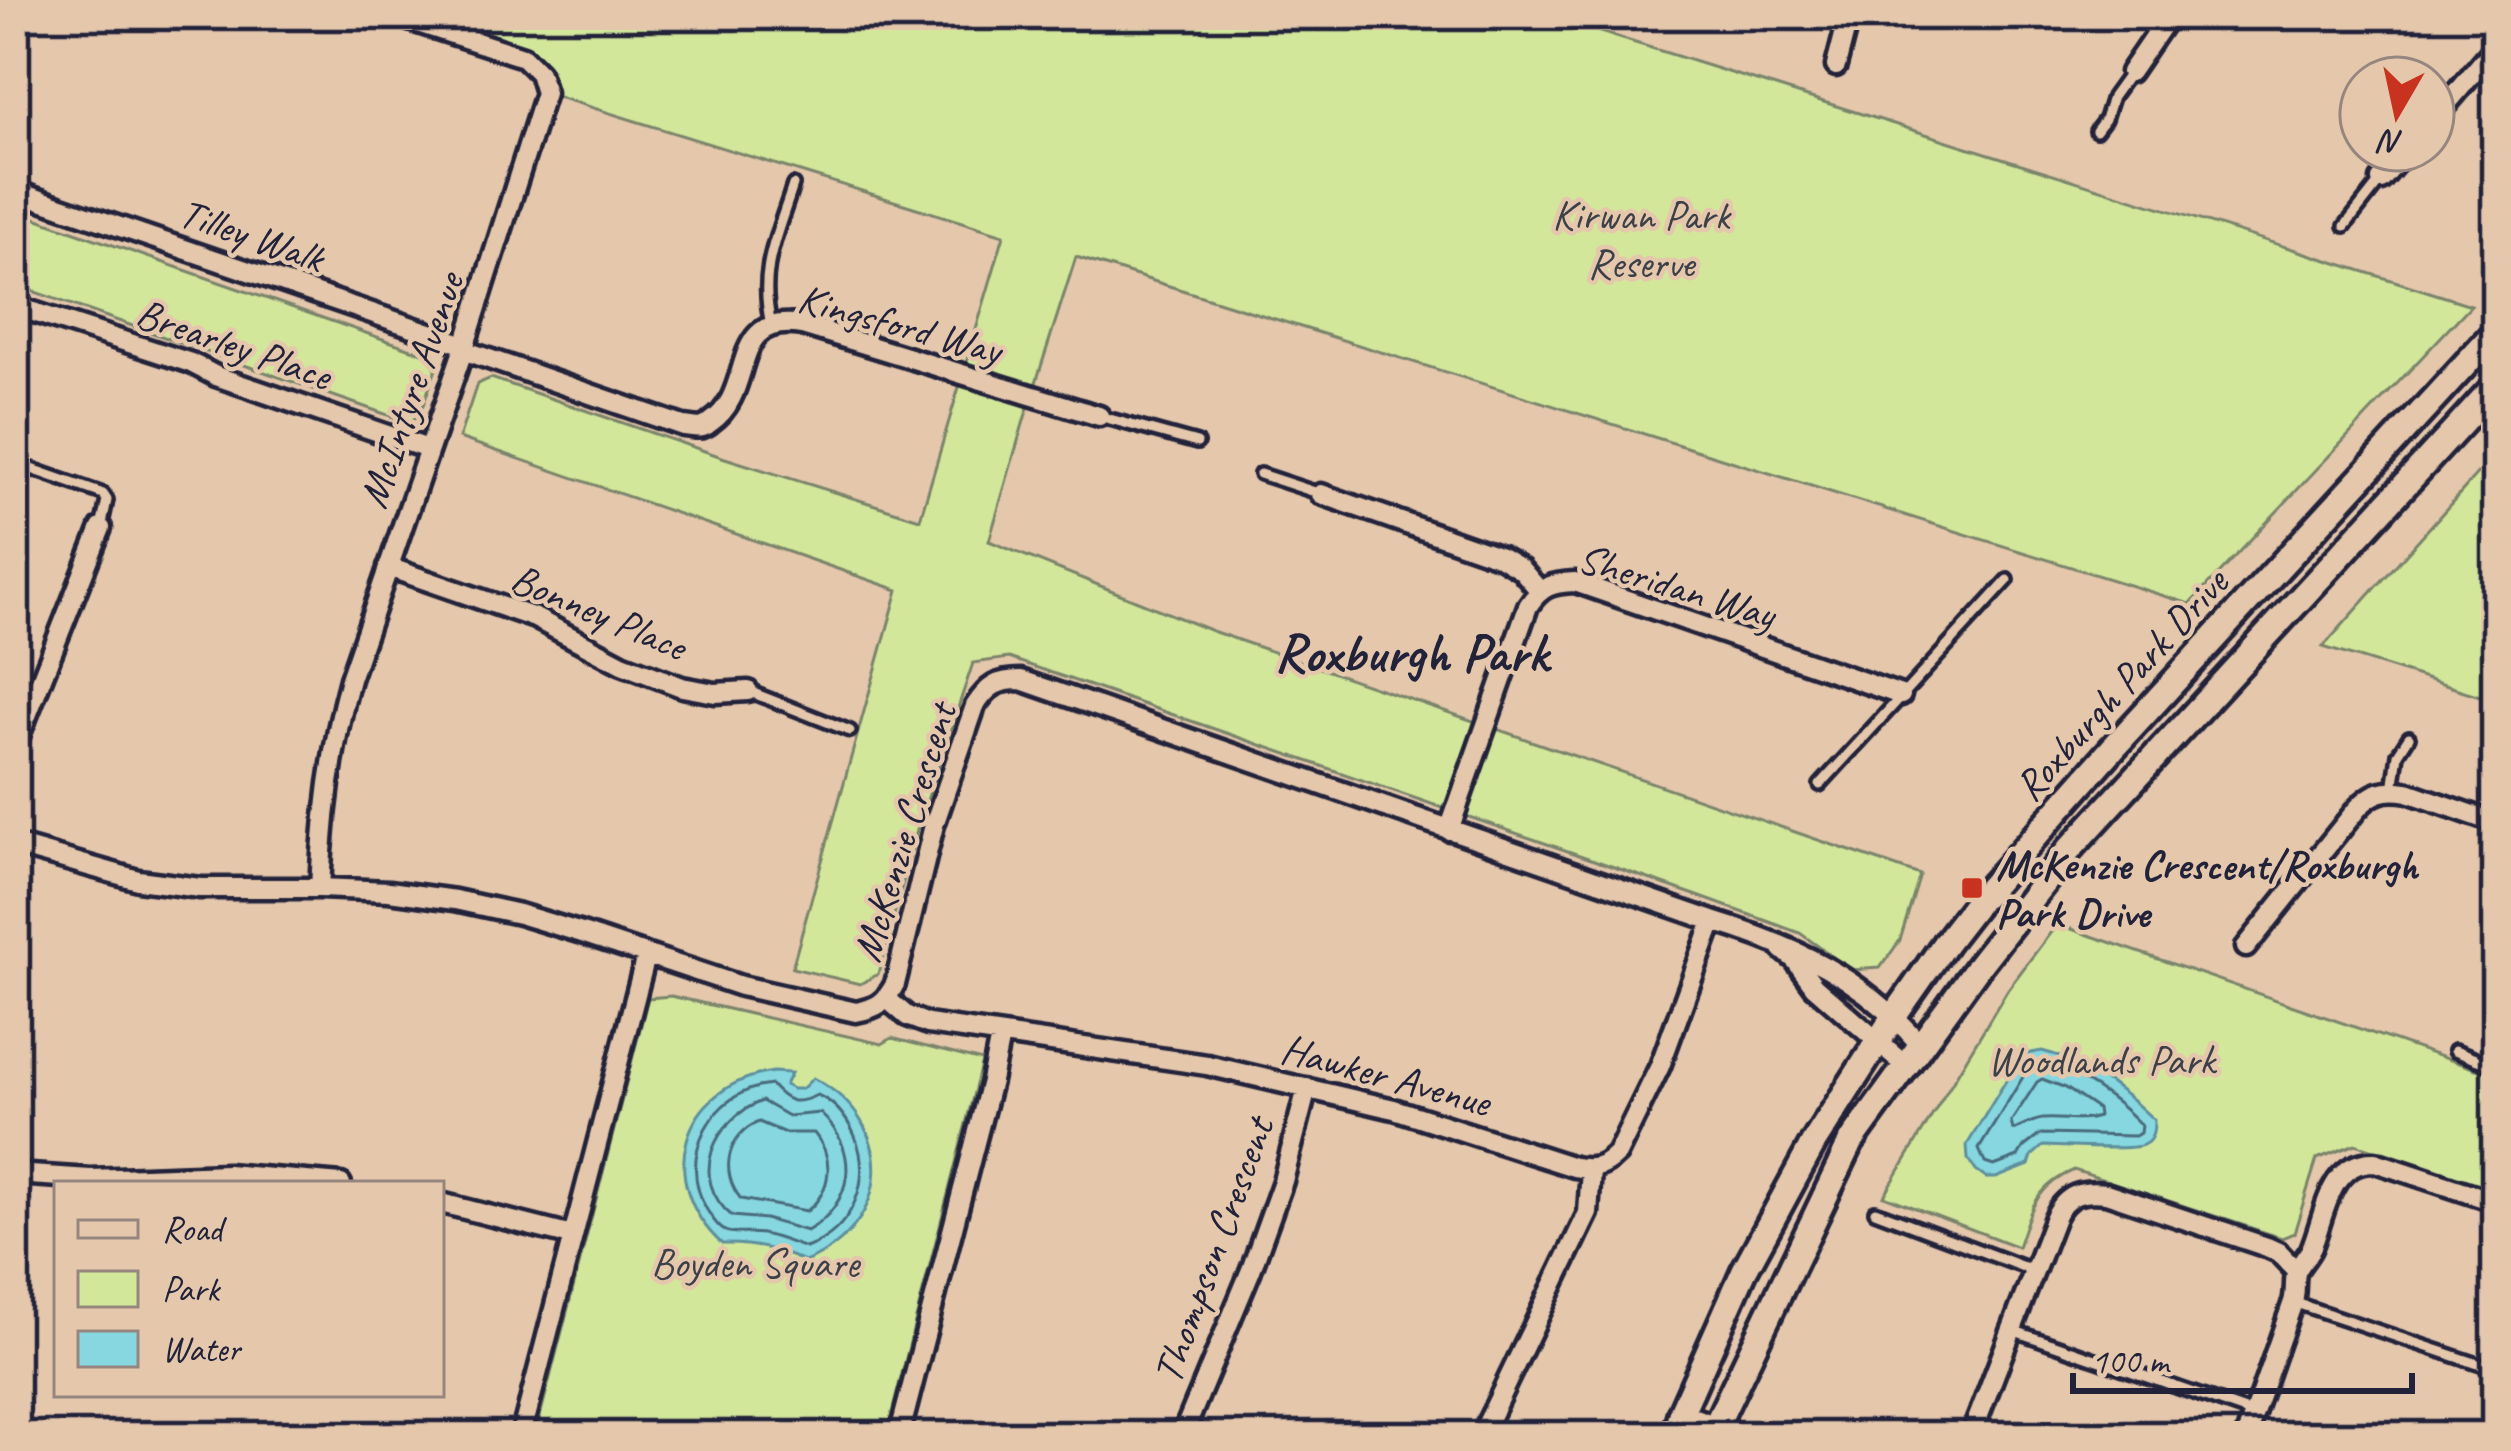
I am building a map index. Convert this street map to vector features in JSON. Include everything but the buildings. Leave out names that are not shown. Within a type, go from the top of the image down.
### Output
[{"type":"street","name":"McIntyre Avenue","points":[[320,888],[326,788],[337,727],[465,348],[544,92],[538,73],[523,57],[393,15]]},
{"type":"street","points":[[1836,66],[1852,15]]},
{"type":"street","points":[[2130,72],[2169,15]]},
{"type":"street","points":[[2457,92],[2496,46]]},
{"type":"street","points":[[2381,181],[2387,174]]},
{"type":"street","name":"Tilley Walk","points":[[15,191],[465,348]]},
{"type":"street","name":"Brearley Place","points":[[15,306],[191,363],[216,376],[428,449]]},
{"type":"street","name":"Kingsford Way","points":[[465,348],[683,426],[703,427],[732,400],[758,333],[771,324],[802,325],[1099,416]]},
{"type":"street","name":"Roxburgh Park Drive","points":[[1677,1425],[1744,1271],[1814,1142],[1895,1015],[1977,902],[2496,331]]},
{"type":"street","name":"Roxburgh Park Drive","points":[[1713,1431],[1851,1142],[1914,1056],[2069,850],[2496,386]]},
{"type":"street","points":[[1322,494],[1501,557],[1521,569],[1539,590]]},
{"type":"street","points":[[15,746],[101,528]]},
{"type":"street","name":"Bonney Place","points":[[388,567],[536,618],[622,664],[682,688],[748,691]]},
{"type":"street","name":"Sheridan Way","points":[[1449,830],[1528,606],[1539,590],[1555,583],[1575,582],[1901,695]]},
{"type":"street","name":"McKenzie Crescent","points":[[15,845],[138,880],[200,888],[389,891],[455,900],[519,914],[761,991],[856,1012],[887,999],[895,984],[934,825],[975,706],[986,689],[1001,680],[1021,680],[1769,938],[1815,961],[1895,1015],[1914,1056]]},
{"type":"street","points":[[2246,946],[2367,799],[2378,792],[2393,790],[2496,823]]},
{"type":"street","points":[[1481,1436],[1588,1213],[1591,1170],[1606,1165],[1617,1154],[1660,1066],[1713,922]]},
{"type":"street","points":[[1769,938],[1877,1043],[1914,1056]]},
{"type":"street","points":[[521,1436],[646,956]]},
{"type":"street","name":"Hawker Avenue","points":[[887,999],[907,1016],[928,1024],[1207,1065],[1394,1109],[1591,1170]]},
{"type":"street","points":[[899,1436],[1000,1036]]},
{"type":"street","name":"Thompson Crescent","points":[[1181,1436],[1251,1270],[1283,1181],[1307,1088]]},
{"type":"street","points":[[2246,1436],[2293,1302],[2296,1271],[2311,1249],[2339,1176],[2347,1168],[2362,1162],[2391,1166],[2496,1202]]},
{"type":"street","points":[[15,1174],[90,1179],[227,1174],[320,1181]]},
{"type":"street","points":[[1971,1436],[2061,1205],[2076,1194],[2106,1193],[2267,1247],[2296,1271]]},
{"type":"street","points":[[444,1204],[572,1236]]},
{"type":"street","points":[[1677,1425],[1743,1436]]},
{"type":"lane","points":[[2096,131],[2130,72]]},
{"type":"lane","points":[[2344,226],[2381,181]]},
{"type":"lane","points":[[771,324],[765,298],[766,269],[793,185]]},
{"type":"lane","points":[[1099,416],[1197,442]]},
{"type":"lane","points":[[15,463],[103,494],[107,500],[101,528]]},
{"type":"lane","points":[[1260,474],[1322,494]]},
{"type":"lane","points":[[1820,785],[2008,580]]},
{"type":"lane","name":"Bonney Place","points":[[748,691],[850,731]]},
{"type":"lane","points":[[2393,790],[2398,754],[2409,737]]},
{"type":"lane","points":[[2454,1052],[2496,1066]]},
{"type":"lane","points":[[1875,1211],[2034,1270]]},
{"type":"lane","points":[[2293,1302],[2496,1370]]},
{"type":"lane","points":[[2012,1330],[2254,1414]]},
{"type":"green space","name":"Kirwan Park Reserve","points":[[393,15],[1546,15],[2471,305],[2190,604],[1076,257],[989,541],[1212,631],[1920,875],[1900,940],[1880,968],[1851,970],[1800,933],[1009,658],[973,663],[917,830],[878,974],[860,984],[792,968],[898,590],[459,438],[477,384],[491,378],[920,519],[1004,235],[545,93],[539,73]]},
{"type":"green space","points":[[15,211],[429,355],[436,369],[419,416],[408,422],[15,285]]},
{"type":"green space","points":[[2496,453],[2496,701],[2323,647]]},
{"type":"green space","name":"Woodlands Park","points":[[2057,924],[2496,1076],[2496,1190],[2355,1144],[2317,1159],[2294,1233],[2282,1238],[2074,1170],[2043,1192],[2018,1247],[1884,1196],[2008,989]]},
{"type":"green space","name":"Boyden Square","points":[[671,996],[882,1044],[892,1038],[982,1061],[886,1436],[535,1436],[648,998]]},
{"type":"water","points":[[2042,1051],[2088,1069],[2129,1098],[2154,1120],[2149,1140],[2125,1148],[2043,1146],[2029,1165],[1996,1178],[1976,1171],[1968,1159],[1967,1145],[2016,1064],[2026,1054]]},
{"type":"water","points":[[773,1072],[791,1073],[785,1085],[793,1089],[802,1089],[813,1078],[841,1097],[861,1120],[872,1146],[875,1173],[856,1224],[834,1245],[805,1262],[764,1248],[722,1244],[701,1219],[688,1193],[687,1140],[698,1116],[716,1096],[741,1081]]},
{"type":"place","name":"McKenzie Crescent/Roxburgh Park Drive","points":[[1972,888]]},
{"type":"district","name":"Roxburgh Park","points":[[1411,652]]}]
